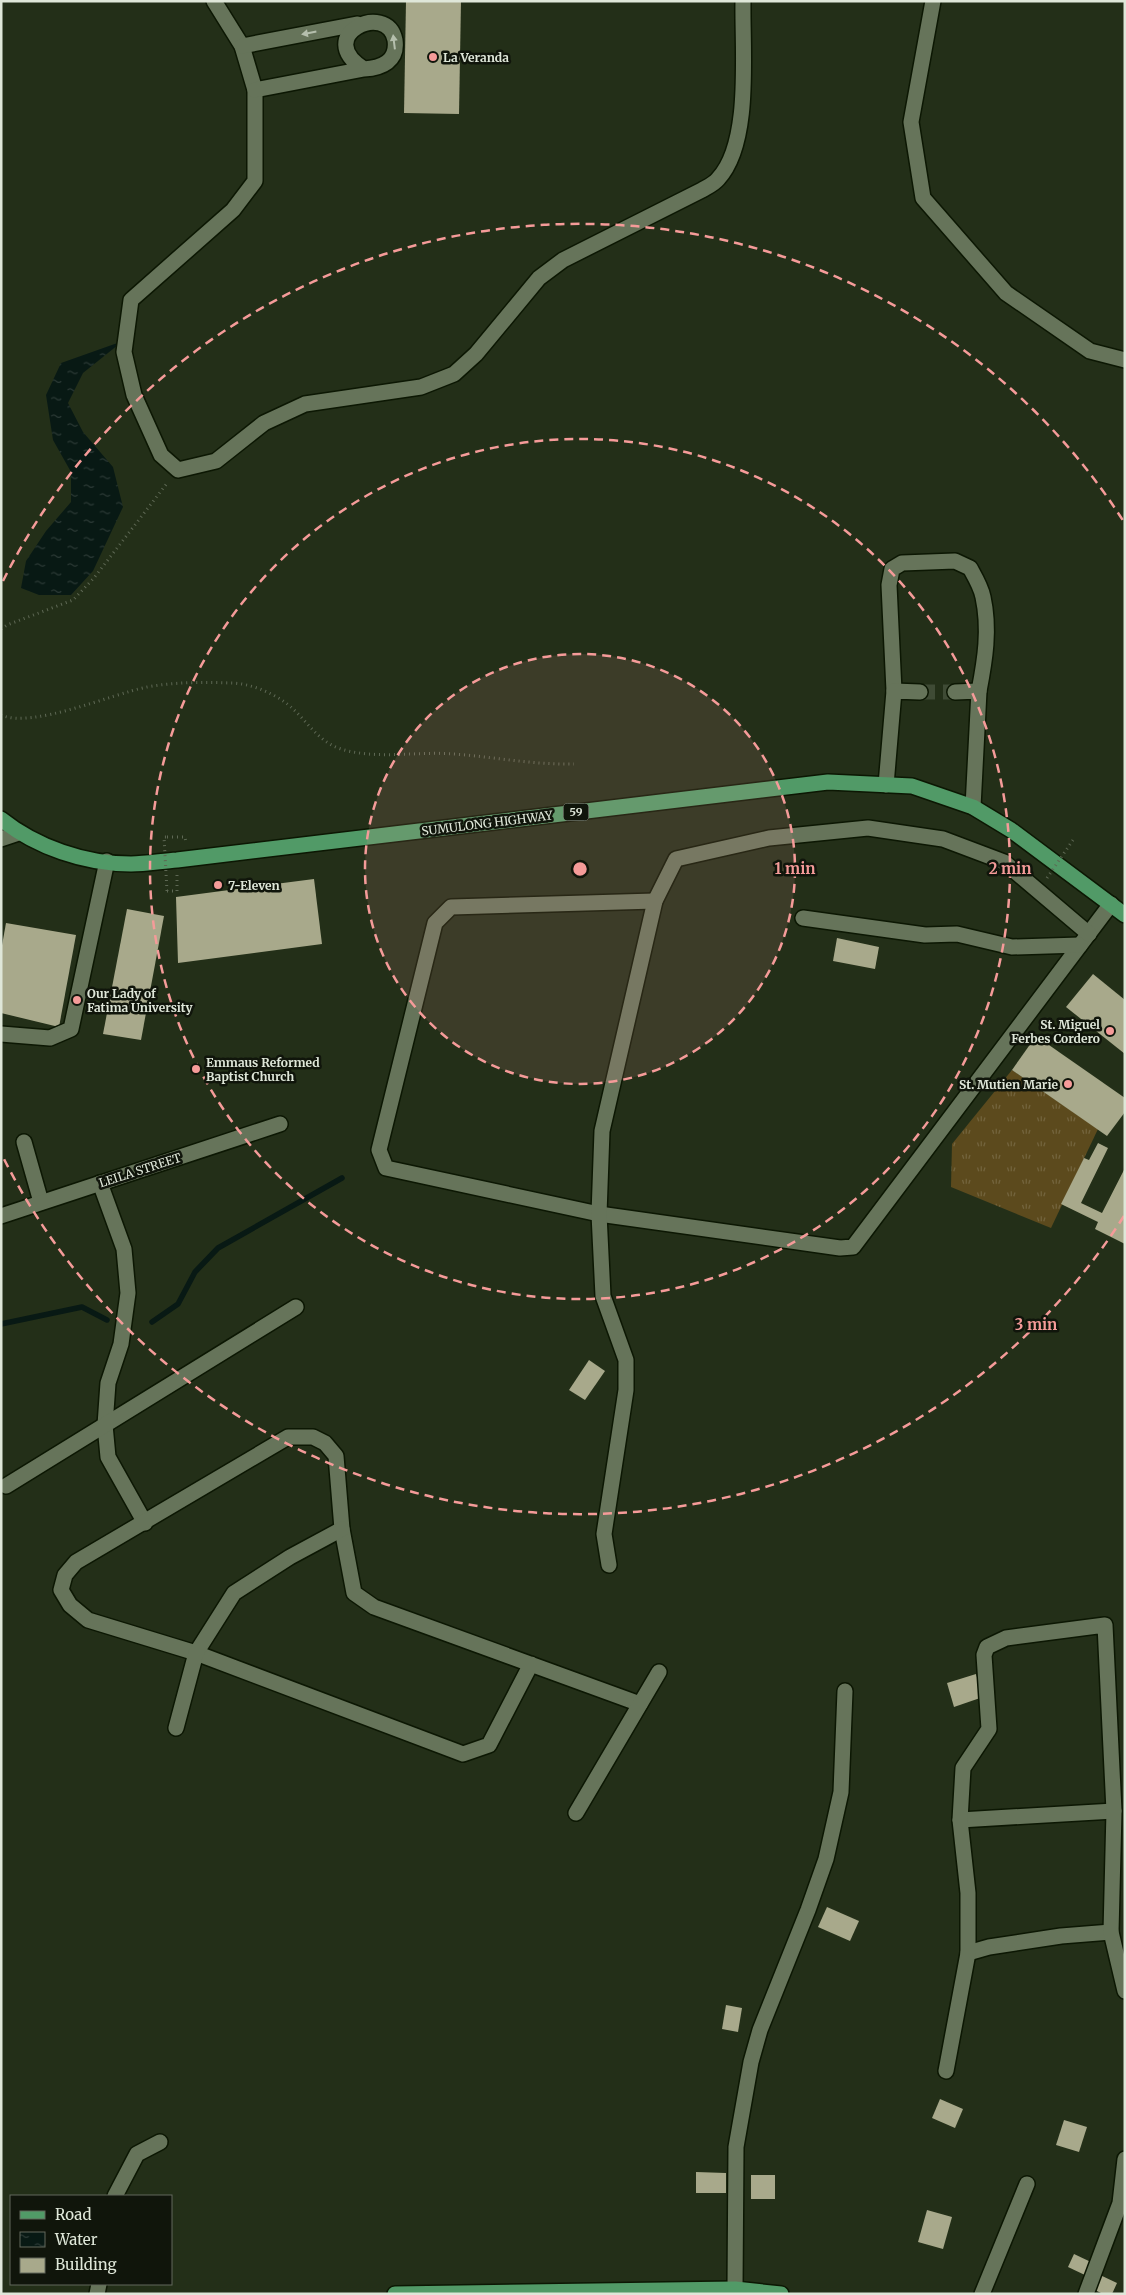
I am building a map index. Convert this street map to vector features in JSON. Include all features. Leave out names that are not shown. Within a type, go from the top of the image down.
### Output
[{"type":"main road","name":"SUMULONG HIGHWAY","points":[[1,819],[19,833],[44,846],[70,854],[130,864],[177,860],[828,782],[912,786],[973,807],[1011,830],[1125,915]]},
{"type":"main road","points":[[395,2294],[736,2289],[781,2294]]},
{"type":"street","points":[[214,1],[242,46],[255,90],[255,181],[233,210],[131,300],[124,352],[134,395],[161,455],[178,470],[216,461],[264,422],[305,404],[421,388],[454,374],[476,354],[539,278],[562,260],[702,190],[718,180],[728,164],[736,142],[742,114],[743,1]]},
{"type":"street","points":[[933,1],[911,122],[923,198],[1006,293],[1090,351],[1125,360]]},
{"type":"street","points":[[242,46],[371,20],[384,23],[394,34],[396,48],[390,61],[378,69],[364,69],[255,90]]},
{"type":"street","points":[[357,24],[348,34],[346,49],[352,61],[364,69]]},
{"type":"street","points":[[886,785],[894,692],[889,585],[892,569],[902,563],[955,561],[970,568],[983,595],[988,630],[986,656],[979,692],[973,807]]},
{"type":"street","points":[[894,692],[920,692]]},
{"type":"street","points":[[955,692],[979,692]]},
{"type":"street","points":[[609,1564],[604,1534],[626,1390],[626,1360],[603,1296],[599,1214],[602,1130],[655,901],[676,859],[769,838],[868,828],[943,839],[1004,862],[1084,940]]},
{"type":"street","points":[[1,839],[19,833]]},
{"type":"street","points":[[1,1034],[50,1038],[71,1029],[107,861]]},
{"type":"street","points":[[655,901],[451,906],[435,923],[379,1150],[386,1168],[599,1214],[840,1248],[853,1246],[1111,904]]},
{"type":"street","points":[[803,918],[926,935],[957,934],[1012,947],[1084,940]]},
{"type":"street","name":"LEILA STREET","points":[[1,1216],[280,1124]]},
{"type":"street","points":[[24,1142],[41,1202]]},
{"type":"street","points":[[100,1183],[124,1249],[128,1293],[120,1344],[108,1383],[105,1425],[108,1456],[145,1523]]},
{"type":"street","points":[[6,1486],[296,1307]]},
{"type":"street","points":[[531,1664],[489,1745],[463,1754],[196,1653],[88,1620],[70,1605],[62,1590],[65,1575],[76,1562],[145,1523],[234,1467],[288,1437],[313,1437],[325,1442],[336,1456],[342,1528],[354,1593],[374,1607],[531,1664],[640,1704]]},
{"type":"street","points":[[176,1728],[196,1653],[234,1593],[290,1557],[342,1528]]},
{"type":"street","points":[[946,2071],[968,1953],[968,1893],[960,1820],[963,1768],[989,1729],[984,1655],[987,1647],[1006,1638],[1065,1632],[1105,1625],[1114,1811],[1111,1932],[1125,1991]]},
{"type":"street","points":[[576,1813],[659,1672]]},
{"type":"street","points":[[736,2289],[736,2147],[750,2062],[760,2030],[808,1910],[826,1859],[841,1792],[845,1691]]},
{"type":"street","points":[[960,1820],[1114,1811]]},
{"type":"street","points":[[968,1953],[989,1947],[1069,1935],[1111,1932]]},
{"type":"street","points":[[116,2195],[137,2154],[160,2142]]},
{"type":"street","points":[[1086,2294],[1122,2203],[1125,2159]]},
{"type":"street","points":[[982,2294],[1027,2184]]},
{"type":"path","points":[[1,629],[73,600],[94,578],[178,470]]},
{"type":"path","points":[[1,715],[22,719],[39,718],[123,692],[149,687],[172,683],[233,682],[264,690],[287,704],[320,738],[340,749],[370,754],[454,754],[524,763],[574,764]]},
{"type":"path","points":[[168,837],[164,837],[167,891],[177,891],[177,860]]},
{"type":"path","points":[[1046,878],[1073,840]]},
{"type":"green space","points":[[1012,1070],[1098,1129],[1051,1228],[951,1187],[952,1144]]},
{"type":"water","points":[[123,341],[83,373],[68,403],[83,432],[113,467],[123,507],[93,571],[71,595],[39,595],[21,588],[26,561],[46,531],[71,502],[71,472],[53,440],[46,395],[61,363]]},
{"type":"building","name":"La Veranda","points":[[406,1],[461,1],[459,114],[404,113]]},
{"type":"building","points":[[314,879],[322,944],[178,963],[176,897]]},
{"type":"building","points":[[127,909],[164,916],[141,1040],[103,1034]]},
{"type":"building","points":[[6,923],[76,935],[59,1027],[1,1013],[1,951]]},
{"type":"building","points":[[837,938],[879,947],[875,969],[833,961]]},
{"type":"building","name":"St. Miguel Ferbes Cordero","points":[[1093,974],[1125,1000],[1125,1054],[1066,1007]]},
{"type":"building","name":"St. Mutien Marie","points":[[1036,1036],[1125,1098],[1125,1112],[1107,1136],[1012,1070]]},
{"type":"building","points":[[1098,1143],[1108,1148],[1081,1203],[1102,1213],[1125,1168],[1125,1244],[1095,1229],[1098,1222],[1061,1204],[1084,1158],[1089,1160]]},
{"type":"building","points":[[589,1360],[605,1371],[585,1400],[569,1390]]},
{"type":"building","points":[[976,1674],[983,1697],[954,1707],[947,1683]]},
{"type":"building","points":[[827,1907],[859,1921],[850,1941],[818,1927]]},
{"type":"building","points":[[726,2005],[742,2008],[738,2032],[722,2029]]},
{"type":"building","points":[[940,2099],[963,2109],[955,2128],[932,2118]]},
{"type":"building","points":[[1064,2120],[1087,2127],[1079,2152],[1056,2145]]},
{"type":"building","points":[[696,2172],[726,2173],[726,2193],[696,2193]]},
{"type":"building","points":[[751,2175],[775,2175],[775,2199],[751,2199]]},
{"type":"building","points":[[927,2210],[952,2217],[943,2249],[918,2242]]},
{"type":"building","points":[[1074,2254],[1093,2263],[1087,2276],[1068,2267]]},
{"type":"building","points":[[1100,2275],[1117,2283],[1112,2294],[1103,2294],[1093,2289]]},
{"type":"waterway","points":[[152,1322],[178,1304],[195,1272],[218,1248],[342,1178]]},
{"type":"waterway","points":[[1,1324],[82,1307],[107,1320]]},
{"type":"tunnel","points":[[920,692],[955,692]]},
{"type":"place","name":"La Veranda","points":[[433,57]]},
{"type":"place","name":"7-Eleven","points":[[218,885]]},
{"type":"place","name":"Our Lady of Fatima University","points":[[77,1000]]},
{"type":"place","name":"St. Miguel Ferbes Cordero","points":[[1110,1031]]},
{"type":"place","name":"Emmaus Reformed Baptist Church","points":[[196,1069]]},
{"type":"place","name":"St. Mutien Marie","points":[[1068,1084]]}]
